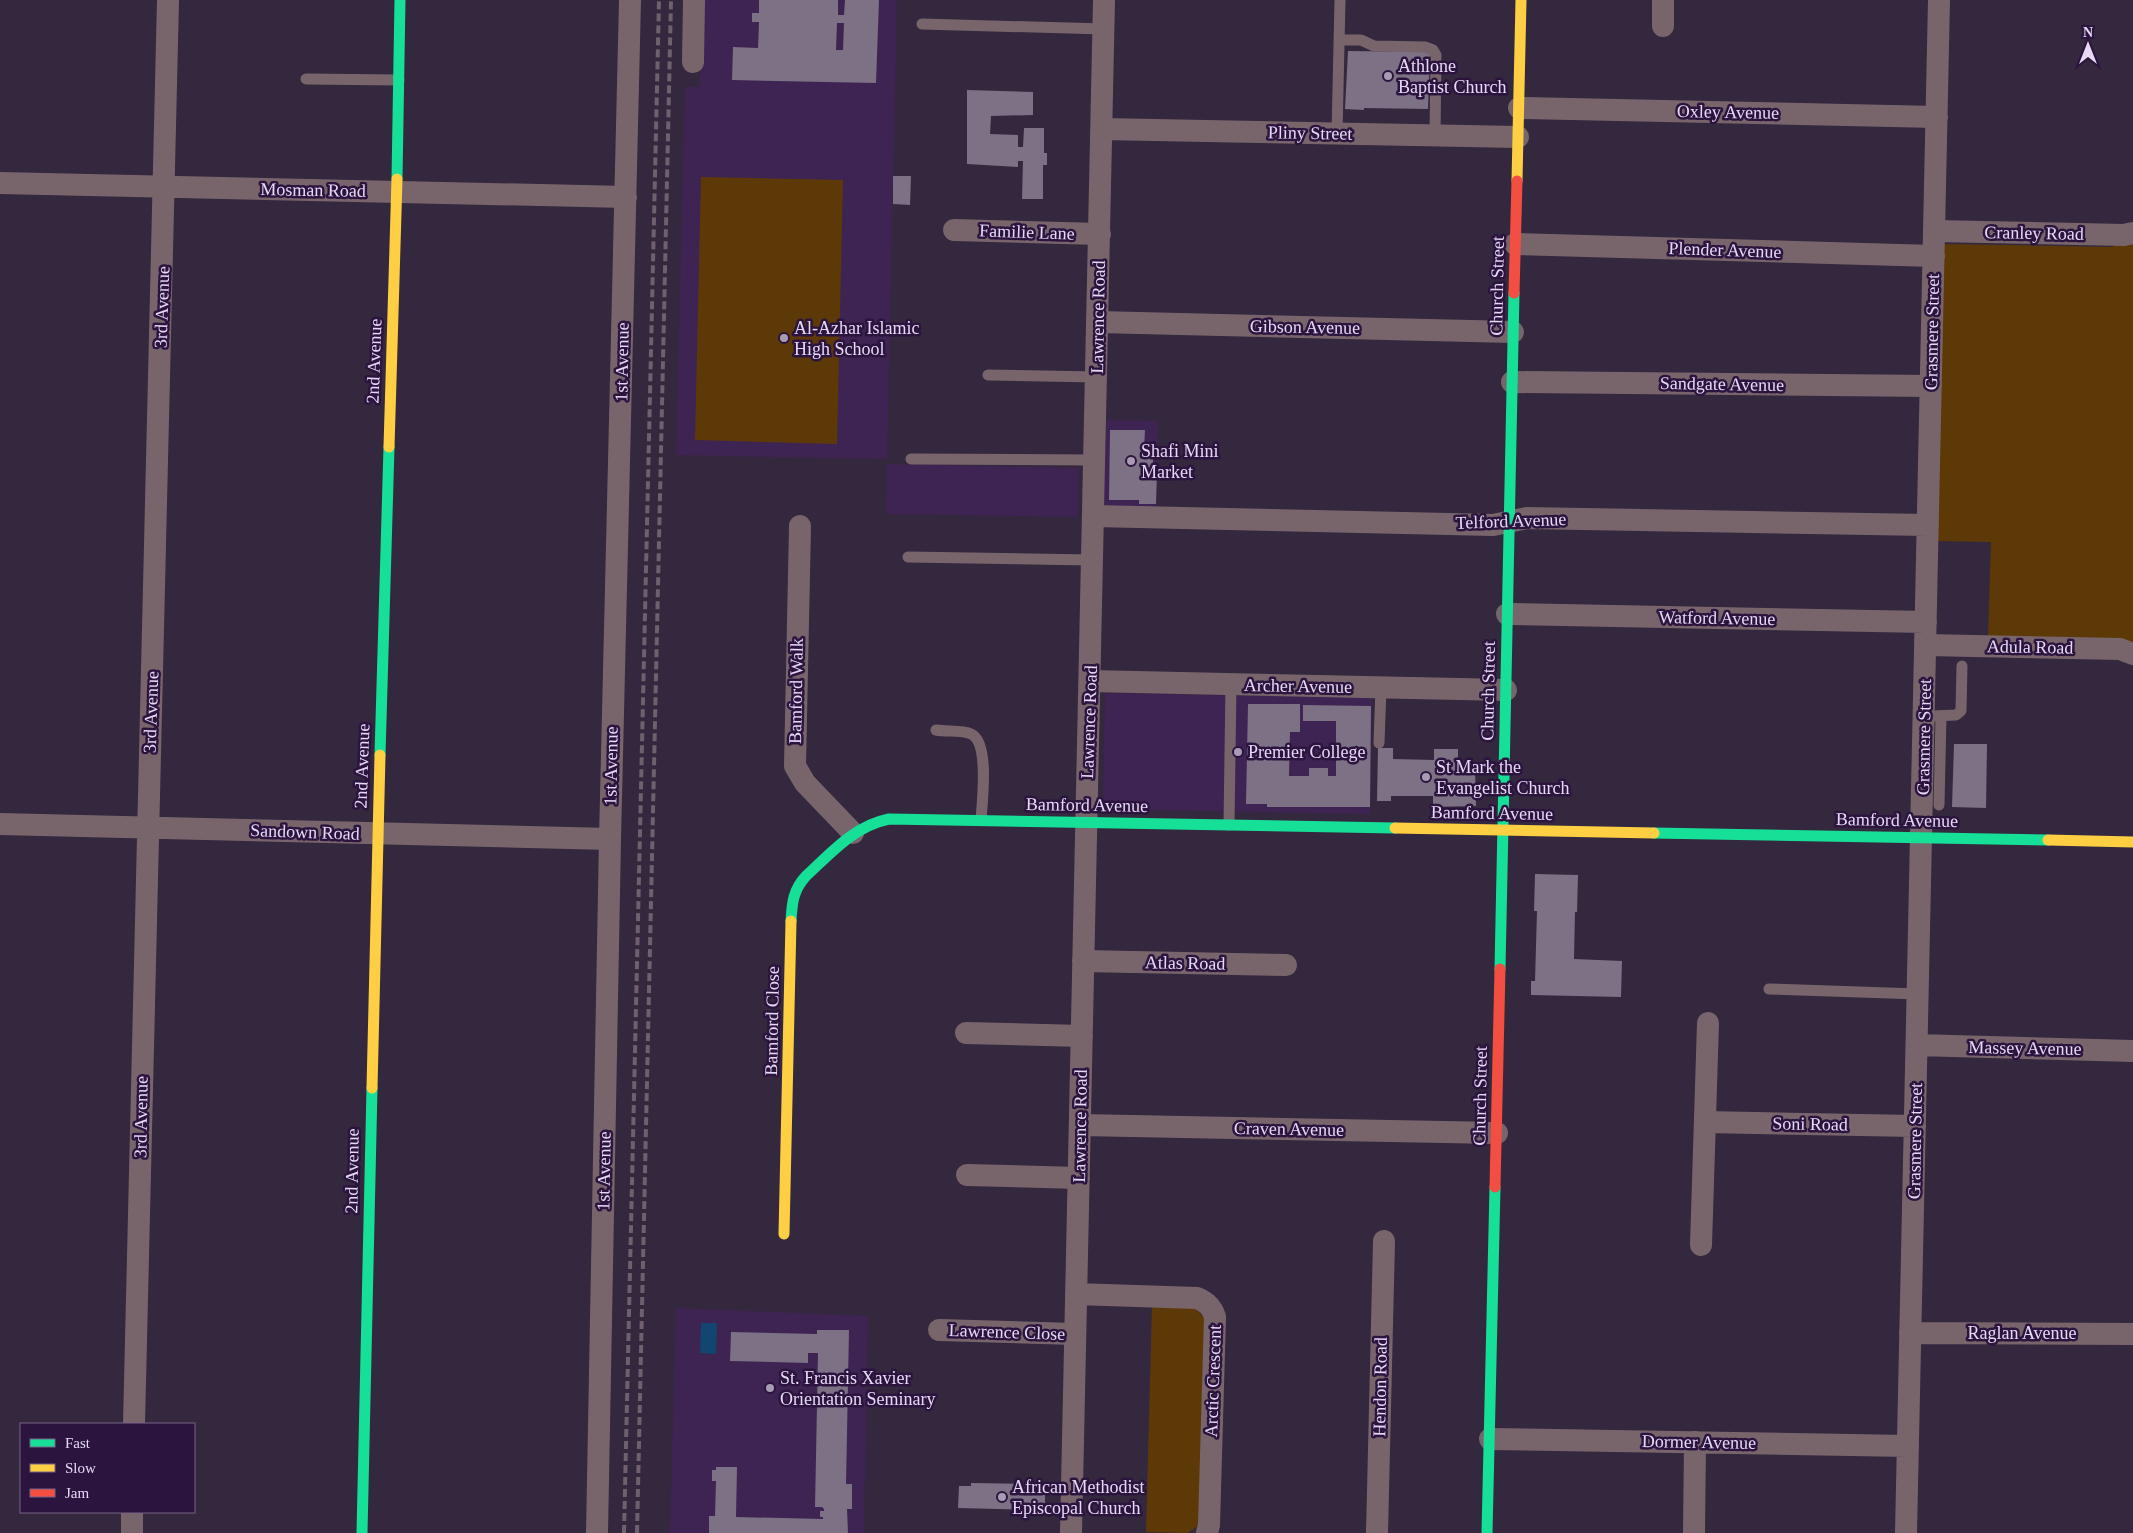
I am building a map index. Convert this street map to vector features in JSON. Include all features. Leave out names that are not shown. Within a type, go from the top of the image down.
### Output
[{"type":"street","name":"3rd Avenue","points":[[134,1423],[168,0]]},
{"type":"street","name":"2nd Avenue","points":[[362,1533],[378,834],[397,192],[400,0]]},
{"type":"street","name":"1st Avenue","points":[[598,1533],[610,839],[630,0]]},
{"type":"street","points":[[693,62],[694,0]]},
{"type":"street","name":"Lawrence Road","points":[[1071,1533],[1104,0]]},
{"type":"street","name":"Church Street","points":[[1487,1533],[1521,0]]},
{"type":"street","points":[[1663,0],[1663,26]]},
{"type":"street","name":"Grasmere Street","points":[[1906,1533],[1922,838],[1932,716],[1926,622],[1939,0]]},
{"type":"street","name":"Oxley Avenue","points":[[1519,108],[1937,117]]},
{"type":"street","name":"Pliny Street","points":[[1102,129],[1518,138]]},
{"type":"street","name":"Mosman Road","points":[[0,183],[626,197]]},
{"type":"street","name":"Familie Lane","points":[[954,230],[1100,234]]},
{"type":"street","name":"Cranley Road","points":[[1934,231],[2124,235],[2133,233]]},
{"type":"street","name":"Plender Avenue","points":[[1515,244],[1934,256]]},
{"type":"street","name":"Gibson Avenue","points":[[1098,322],[1513,332]]},
{"type":"street","name":"Sandgate Avenue","points":[[1512,382],[1931,386]]},
{"type":"street","name":"Telford Avenue","points":[[1094,516],[1493,525],[1527,518],[1928,525]]},
{"type":"street","name":"Bamford Walk","points":[[800,526],[795,766],[805,783],[853,833]]},
{"type":"street","name":"Watford Avenue","points":[[1507,614],[1926,622]]},
{"type":"street","name":"Adula Road","points":[[1926,645],[2120,649],[2133,654]]},
{"type":"street","name":"Archer Avenue","points":[[1090,681],[1506,690]]},
{"type":"street","name":"Bamford Avenue","points":[[853,833],[869,823],[882,819],[2133,842]]},
{"type":"street","name":"Sandown Road","points":[[0,824],[610,839]]},
{"type":"street","name":"Bamford Close","points":[[784,1234],[792,899],[799,884],[806,876],[853,833]]},
{"type":"street","name":"Atlas Road","points":[[1083,961],[1286,965]]},
{"type":"street","points":[[1701,1245],[1708,1022]]},
{"type":"street","points":[[966,1033],[1082,1036]]},
{"type":"street","name":"Massey Avenue","points":[[1917,1045],[2133,1051]]},
{"type":"street","name":"Soni Road","points":[[1705,1122],[1915,1126]]},
{"type":"street","name":"Craven Avenue","points":[[1081,1125],[1497,1133]]},
{"type":"street","points":[[967,1175],[1080,1178]]},
{"type":"street","name":"Hendon Road","points":[[1376,1533],[1384,1241]]},
{"type":"street","name":"Arctic Crescent","points":[[1076,1294],[1197,1298],[1209,1304],[1213,1310],[1215,1317],[1207,1533]]},
{"type":"street","name":"Lawrence Close","points":[[939,1330],[1075,1334]]},
{"type":"street","name":"Raglan Avenue","points":[[1910,1333],[2133,1334]]},
{"type":"street","name":"Dormer Avenue","points":[[1490,1439],[1908,1446]]},
{"type":"street","points":[[1694,1533],[1696,1442]]},
{"type":"street","points":[[132,1513],[132,1533]]},
{"type":"lane","points":[[1337,134],[1340,0]]},
{"type":"lane","points":[[922,24],[1104,29]]},
{"type":"lane","points":[[1339,40],[1361,40],[1374,46],[1426,47],[1433,50],[1436,55],[1434,136]]},
{"type":"lane","points":[[306,79],[399,80]]},
{"type":"lane","points":[[988,375],[1097,377]]},
{"type":"lane","points":[[911,460],[1095,460]]},
{"type":"lane","points":[[908,557],[1093,560]]},
{"type":"lane","points":[[1939,805],[1932,716],[1956,716],[1961,711],[1962,666]]},
{"type":"lane","points":[[1230,825],[1231,684]]},
{"type":"lane","points":[[1379,743],[1381,688]]},
{"type":"lane","points":[[936,730],[971,734],[978,739],[982,747],[981,821]]},
{"type":"lane","points":[[1770,989],[1918,994]]},
{"type":"shaded area","name":"Al-Azhar Islamic High School","points":[[702,0],[897,0],[887,459],[676,455],[685,87],[700,87]]},
{"type":"shaded area","points":[[701,177],[843,180],[837,444],[695,440]]},
{"type":"shaded area","points":[[2114,243],[2133,243],[2133,642],[1988,638],[1991,542],[1936,541],[1942,244],[2113,247]]},
{"type":"shaded area","name":"Shafi Mini Market","points":[[1106,420],[1158,421],[1156,508],[1108,506],[1104,502]]},
{"type":"shaded area","points":[[887,464],[1079,468],[1078,517],[886,514]]},
{"type":"shaded area","name":"Premier College","points":[[1105,693],[1372,698],[1370,814],[1103,809]]},
{"type":"shaded area","points":[[1152,1306],[1193,1307],[1205,1318],[1200,1525],[1187,1533],[1146,1532]]},
{"type":"shaded area","name":"St. Francis Xavier Orientation Seminary","points":[[676,1308],[868,1316],[864,1533],[670,1533]]},
{"type":"water","points":[[701,1323],[717,1323],[716,1354],[700,1353]]},
{"type":"building","points":[[759,0],[838,0],[838,15],[844,15],[845,0],[879,0],[876,83],[732,80],[733,47],[758,48],[759,22],[752,22],[752,13],[759,13]],"holes":[[[837,23],[844,23],[843,50],[836,50]]]},
{"type":"building","name":"Athlone Baptist Church","points":[[1348,51],[1430,52],[1428,109],[1345,109]]},
{"type":"building","points":[[967,90],[1033,92],[1033,115],[991,116],[990,134],[1018,135],[1018,147],[1023,147],[1024,128],[1044,128],[1044,153],[1047,153],[1047,165],[1043,165],[1043,199],[1022,199],[1023,161],[1018,161],[1018,167],[967,164]]},
{"type":"building","points":[[893,176],[911,176],[910,205],[893,204]]},
{"type":"building","name":"Shafi Mini Market","points":[[1110,430],[1145,430],[1144,450],[1153,450],[1153,472],[1157,472],[1156,504],[1139,504],[1139,500],[1109,500]]},
{"type":"building","points":[[1248,704],[1300,704],[1300,732],[1290,732],[1289,776],[1309,776],[1309,768],[1328,768],[1328,776],[1336,776],[1336,721],[1303,721],[1303,705],[1371,706],[1370,807],[1267,807],[1267,804],[1246,804]]},
{"type":"building","points":[[1954,744],[1987,744],[1986,808],[1952,807]]},
{"type":"building","name":"St Mark the Evangelist Church","points":[[1378,748],[1393,748],[1393,759],[1434,760],[1434,749],[1458,749],[1458,766],[1475,767],[1476,806],[1433,807],[1433,796],[1391,796],[1391,801],[1377,801]]},
{"type":"building","points":[[1535,874],[1578,875],[1574,959],[1622,961],[1621,997],[1531,995],[1531,981],[1535,981],[1537,911],[1534,911]]},
{"type":"building","points":[[817,1330],[849,1330],[846,1484],[852,1484],[852,1509],[847,1509],[848,1533],[709,1533],[709,1516],[715,1516],[716,1481],[712,1481],[712,1470],[716,1470],[716,1467],[737,1467],[736,1517],[823,1519],[823,1517],[820,1517],[820,1511],[824,1511],[824,1509],[822,1507],[815,1507],[818,1353],[808,1353],[808,1363],[730,1361],[731,1332],[817,1334]]},
{"type":"building","name":"African Methodist Episcopal Church","points":[[971,1483],[1035,1484],[1035,1490],[1045,1490],[1045,1503],[1035,1503],[1034,1510],[958,1508],[959,1486],[971,1486]]},
{"type":"railway","points":[[624,1533],[659,0]]},
{"type":"railway","points":[[637,1533],[671,0]]},
{"type":"traffic: fast","points":[[397,179],[400,0]]},
{"type":"traffic: fast","points":[[1500,969],[1514,293]]},
{"type":"traffic: fast","points":[[380,755],[389,447]]},
{"type":"traffic: fast","points":[[791,921],[794,897],[798,886],[806,876],[854,834],[889,819],[1395,828]]},
{"type":"traffic: fast","points":[[1654,833],[2048,840]]},
{"type":"traffic: fast","points":[[362,1533],[372,1088]]},
{"type":"traffic: fast","points":[[1487,1533],[1495,1187]]},
{"type":"traffic: slow","points":[[1517,181],[1521,0]]},
{"type":"traffic: slow","points":[[389,447],[397,179]]},
{"type":"traffic: slow","points":[[372,1088],[380,755]]},
{"type":"traffic: slow","points":[[1395,828],[1654,833]]},
{"type":"traffic: slow","points":[[2048,840],[2133,842]]},
{"type":"traffic: slow","points":[[784,1234],[791,921]]},
{"type":"traffic: jam","points":[[1514,293],[1517,181]]},
{"type":"traffic: jam","points":[[1495,1187],[1500,969]]},
{"type":"place","name":"Athlone Baptist Church","points":[[1388,76]]},
{"type":"place","name":"Al-Azhar Islamic High School","points":[[784,338]]},
{"type":"place","name":"Shafi Mini Market","points":[[1131,461]]},
{"type":"place","name":"Premier College","points":[[1238,752]]},
{"type":"place","name":"St Mark the Evangelist Church","points":[[1426,777]]},
{"type":"place","name":"St. Francis Xavier Orientation Seminary","points":[[770,1388]]},
{"type":"place","name":"African Methodist Episcopal Church","points":[[1002,1497]]}]
